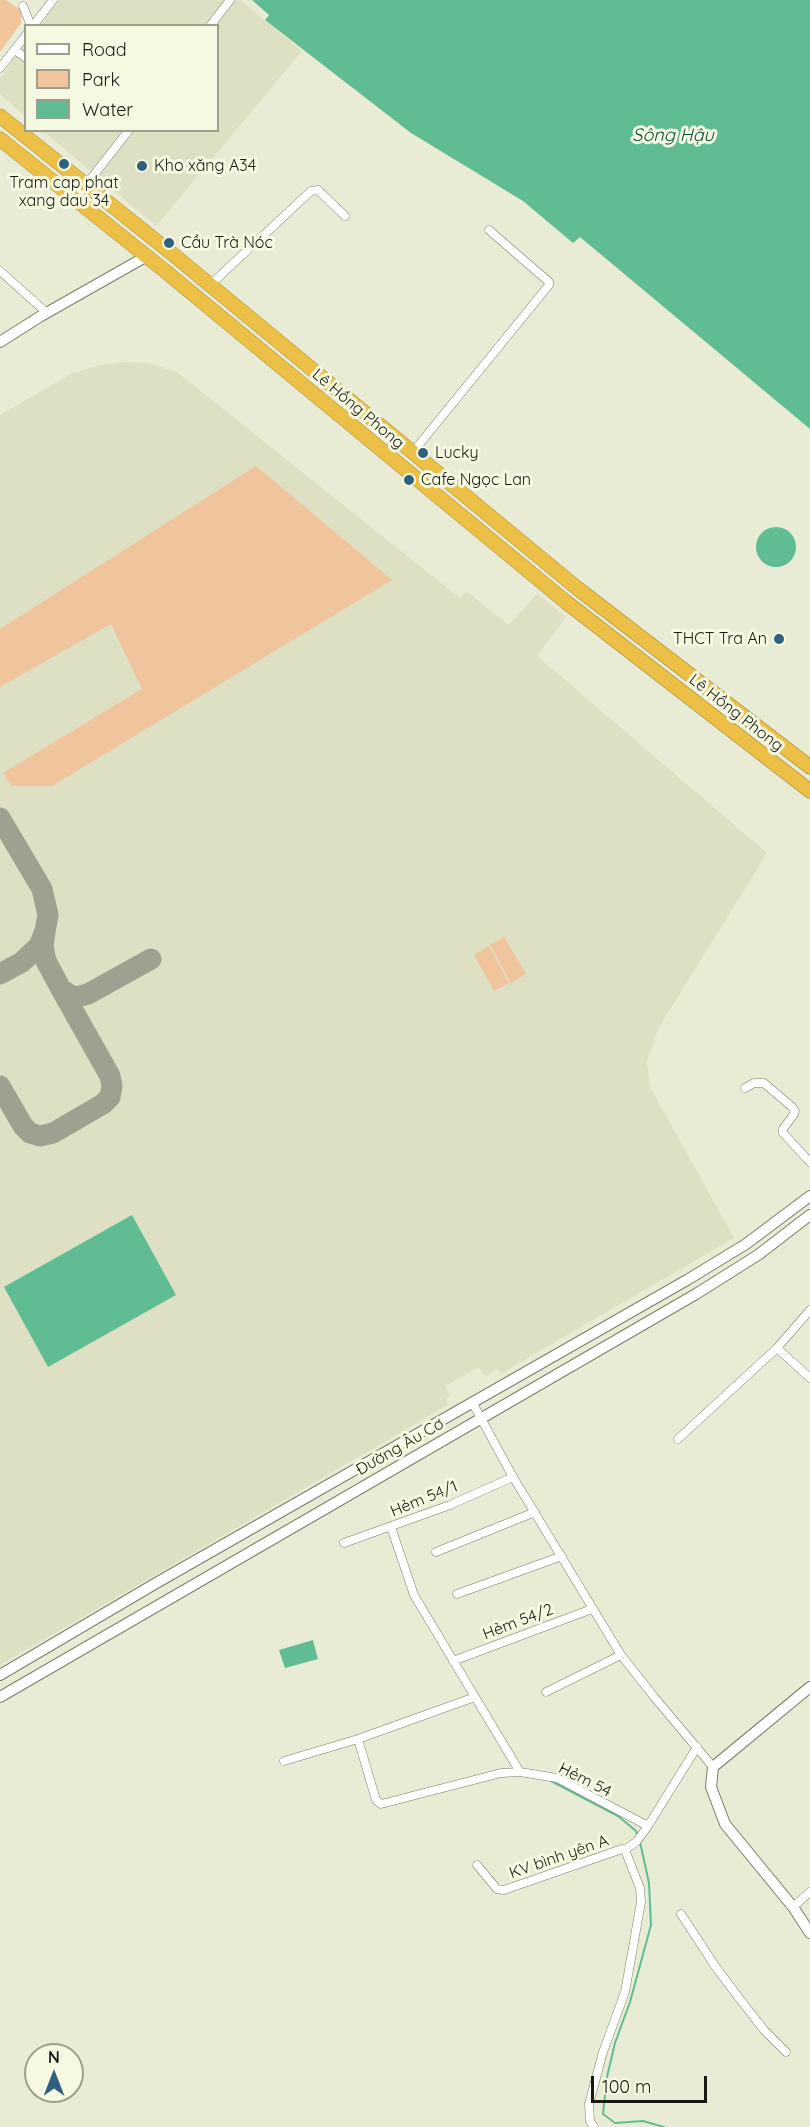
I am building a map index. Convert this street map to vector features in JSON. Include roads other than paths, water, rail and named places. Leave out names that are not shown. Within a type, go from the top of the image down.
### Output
[{"type":"highway","name":"Lê Hồng Phong","points":[[0,116],[175,256],[577,588],[810,767]]},
{"type":"highway","name":"Lê Hồng Phong","points":[[2,142],[147,256],[566,602],[810,791]]},
{"type":"highway","points":[[165,271],[175,256]]},
{"type":"street","points":[[34,24],[52,0]]},
{"type":"street","points":[[212,24],[230,0]]},
{"type":"street","points":[[23,6],[31,24]]},
{"type":"street","points":[[0,68],[24,38]]},
{"type":"street","points":[[15,50],[24,56]]},
{"type":"street","points":[[75,199],[125,132]]},
{"type":"street","points":[[210,285],[311,191],[318,190],[345,216]]},
{"type":"street","points":[[413,452],[549,285],[549,282],[489,230]]},
{"type":"street","points":[[0,342],[147,256]]},
{"type":"street","points":[[0,271],[47,313]]},
{"type":"street","points":[[745,1088],[754,1083],[764,1083],[792,1107],[794,1114],[783,1129],[783,1133],[810,1162]]},
{"type":"street","name":"Đường Âu Cơ","points":[[0,1675],[661,1295],[746,1244],[810,1196]]},
{"type":"street","name":"Đường Âu Cơ","points":[[0,1696],[670,1309],[758,1255],[810,1215]]},
{"type":"street","points":[[661,1295],[670,1309]]},
{"type":"street","points":[[678,1439],[777,1348],[810,1310]]},
{"type":"street","points":[[777,1348],[810,1378]]},
{"type":"street","points":[[472,1402],[513,1476],[621,1655],[713,1767],[711,1787],[725,1824],[793,1907],[810,1933]]},
{"type":"street","name":"Hẻm 54/1","points":[[344,1543],[450,1505],[513,1476]]},
{"type":"street","points":[[436,1551],[535,1512]]},
{"type":"street","points":[[391,1527],[414,1595],[520,1772]]},
{"type":"street","points":[[457,1594],[562,1556]]},
{"type":"street","name":"Hẻm 54/2","points":[[453,1661],[592,1609]]},
{"type":"street","points":[[546,1692],[621,1655]]},
{"type":"street","points":[[713,1767],[810,1688]]},
{"type":"street","points":[[284,1761],[358,1739],[475,1697]]},
{"type":"street","name":"Hẻm 54","points":[[358,1739],[376,1800],[381,1804],[501,1773],[520,1772],[557,1778],[648,1826]]},
{"type":"street","points":[[625,1850],[639,1839],[697,1747]]},
{"type":"street","name":"KV bình yên A","points":[[477,1865],[497,1889],[504,1890],[622,1849],[625,1850],[640,1888],[641,1902],[625,1992],[603,2052],[589,2104],[590,2121],[594,2127]]},
{"type":"street","points":[[793,1907],[810,1892]]},
{"type":"street","points":[[681,1914],[739,1998],[764,2030],[786,2052]]},
{"type":"water","name":"Sông Hậu","points":[[252,0],[810,0],[810,429],[580,237],[573,243],[523,201],[411,133],[265,20],[269,15]]},
{"type":"water","points":[[776,527],[790,533],[796,547],[790,561],[776,567],[762,561],[756,547],[762,533]]},
{"type":"water","points":[[132,1215],[176,1295],[48,1367],[4,1287]]},
{"type":"water","points":[[313,1640],[318,1659],[285,1668],[279,1650]]},
{"type":"waterway","points":[[551,1781],[618,1816],[636,1831],[638,1837]]},
{"type":"waterway","points":[[640,1842],[649,1883],[651,1925],[630,2002],[615,2043],[607,2077],[603,2114],[615,2123],[643,2121],[664,2127]]},
{"type":"place","name":"Tram cap phat xang dau 34","points":[[64,164]]},
{"type":"place","name":"Kho xăng A34","points":[[142,166]]},
{"type":"place","name":"Cầu Trà Nóc","points":[[169,243]]},
{"type":"place","name":"Lucky","points":[[423,453]]},
{"type":"place","name":"Cafe Ngọc Lan","points":[[409,480]]},
{"type":"place","name":"THCT Tra An","points":[[779,639]]}]
